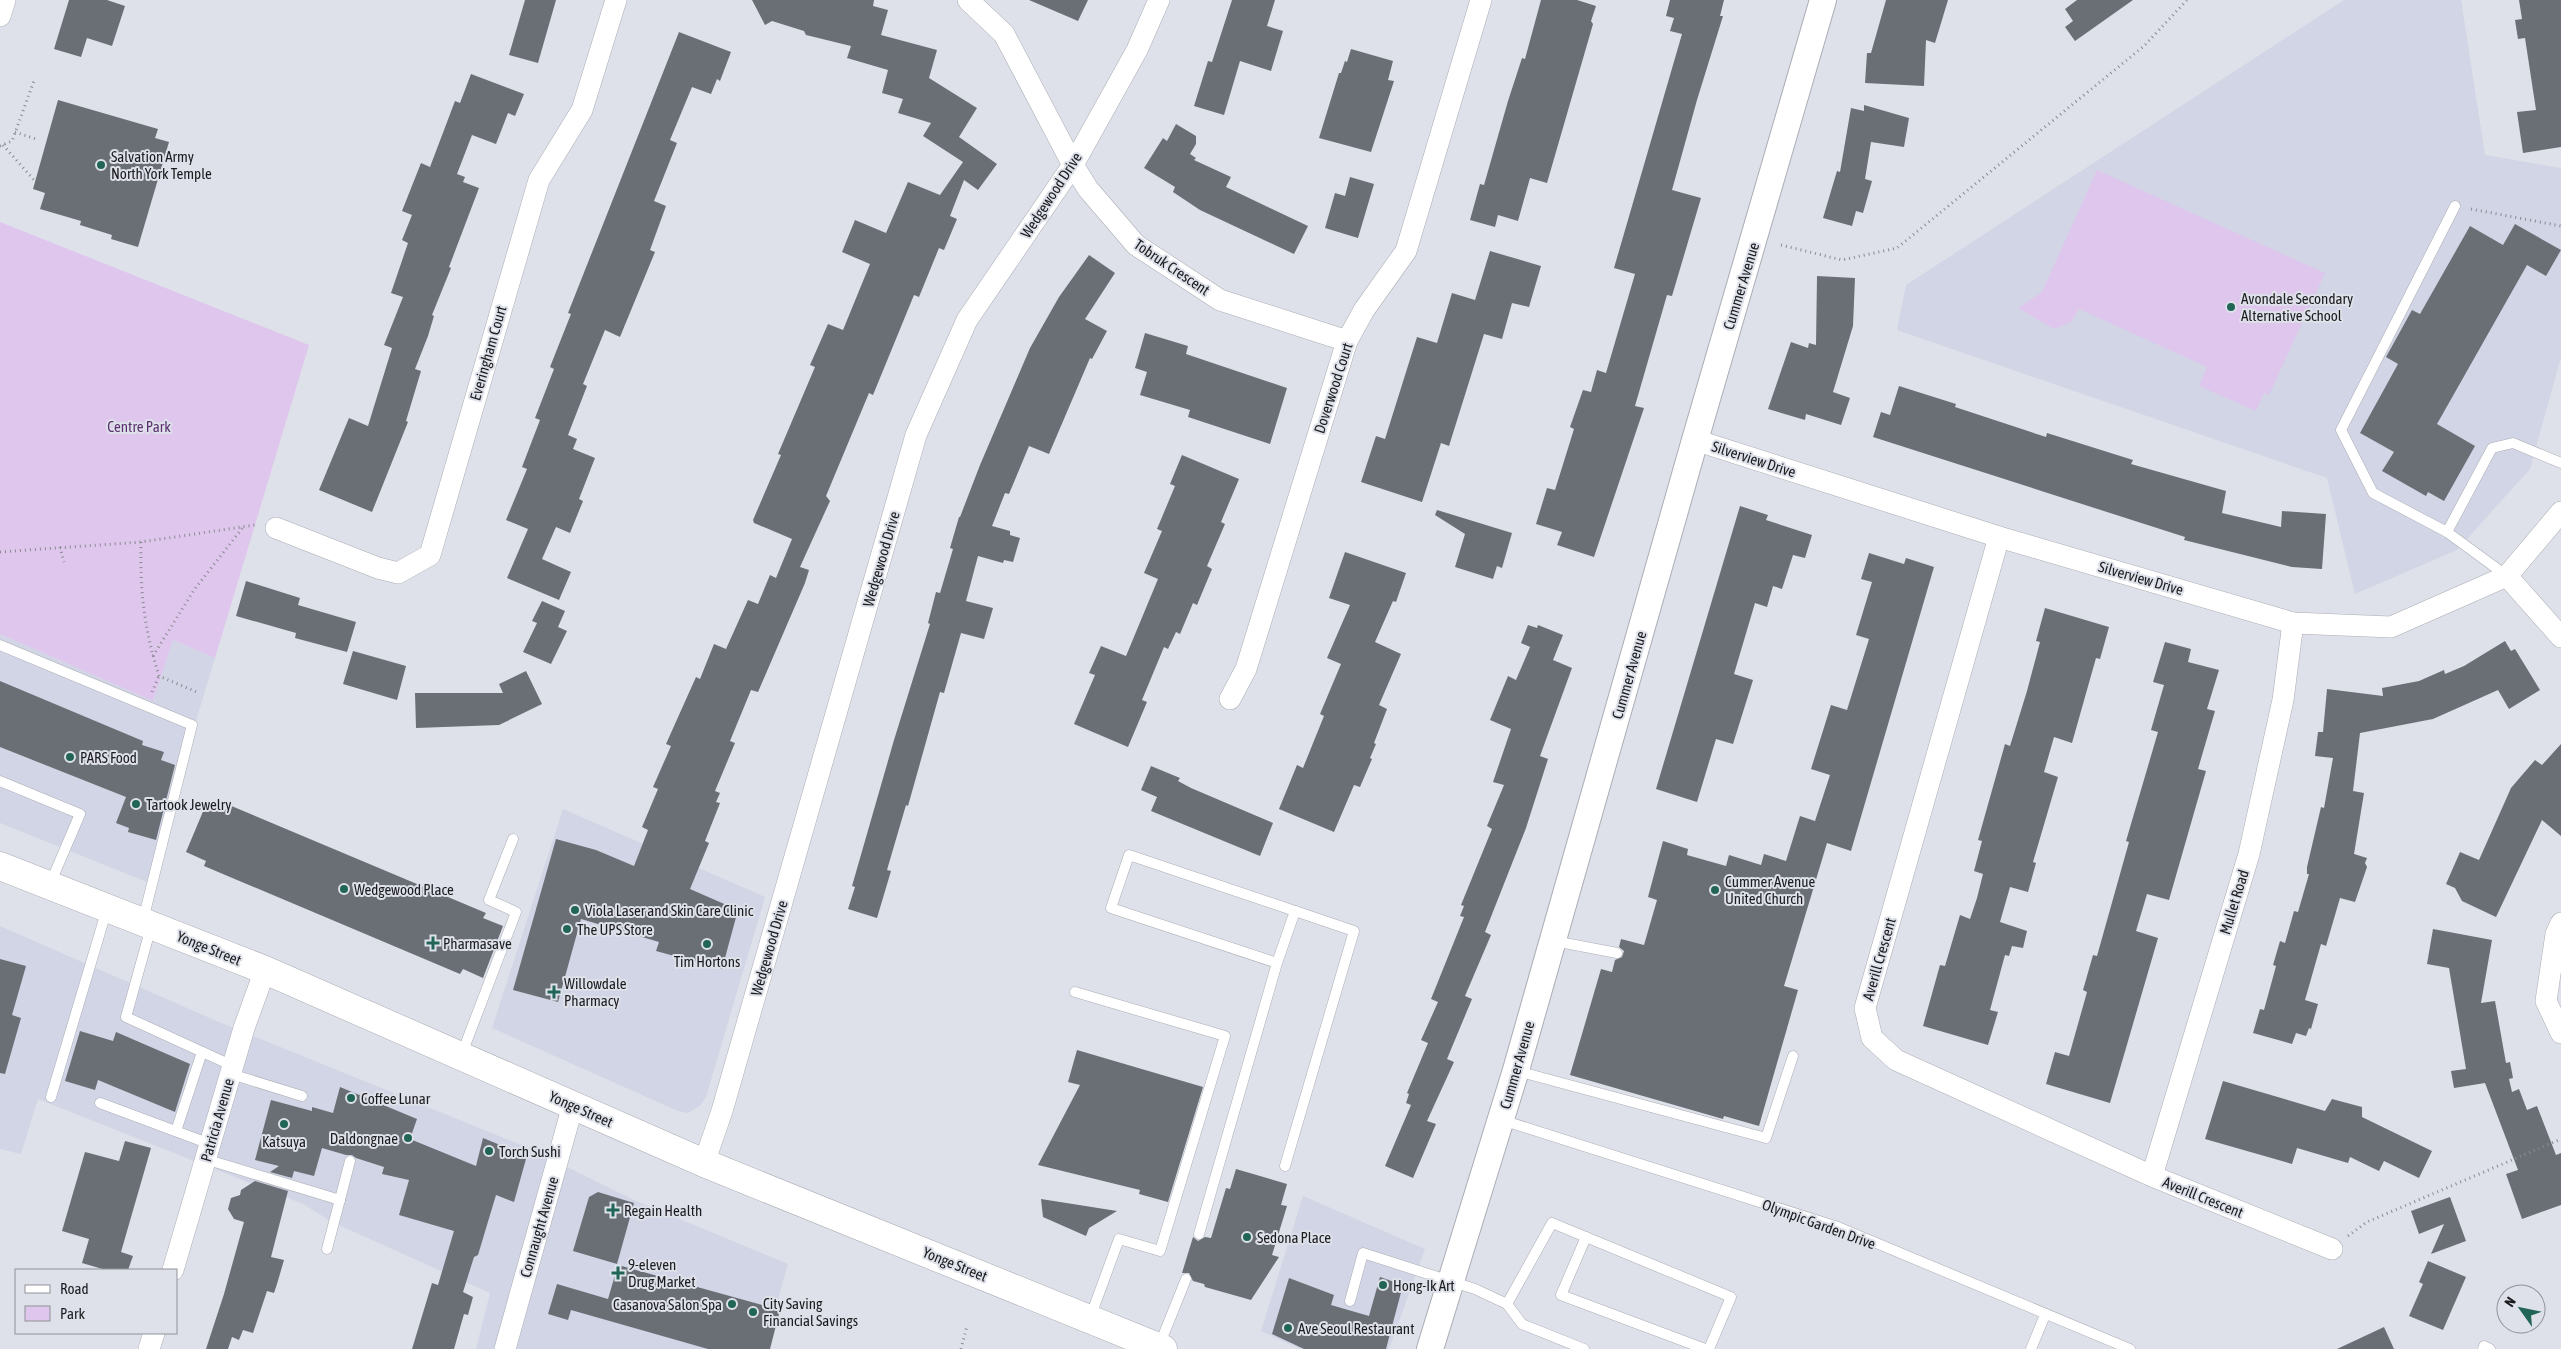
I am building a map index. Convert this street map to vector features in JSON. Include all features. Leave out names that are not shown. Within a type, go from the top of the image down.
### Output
[{"type":"main road","name":"Yonge Street","points":[[0,866],[49,887],[147,923],[265,970],[704,1163],[1161,1348]]},
{"type":"street","points":[[0,16],[5,0]]},
{"type":"street","name":"Everingham Court","points":[[276,528],[378,568],[398,573],[430,555],[539,180],[582,110],[616,0]]},
{"type":"street","name":"Tobruk Crescent","points":[[968,0],[1004,34],[1073,165],[1088,189],[1136,245],[1220,300],[1347,341]]},
{"type":"street","name":"Wedgewood Drive","points":[[704,1163],[722,1111],[916,435],[967,320],[1073,165],[1137,50],[1160,0]]},
{"type":"street","name":"Doverwood Court","points":[[1230,699],[1246,669],[1347,341],[1364,310],[1406,251],[1481,0]]},
{"type":"street","name":"Cummer Avenue","points":[[1430,1349],[1516,1070],[1695,440],[1823,0]]},
{"type":"street","name":"Silverview Drive","points":[[1695,440],[1999,537],[2293,623],[2391,627],[2507,576],[2561,512]]},
{"type":"street","name":"Averill Crescent","points":[[1999,537],[1865,1008],[1872,1038],[1896,1060],[2152,1176],[2332,1249]]},
{"type":"street","points":[[2507,576],[2561,637]]},
{"type":"street","name":"Mullet Road","points":[[2152,1176],[2249,854],[2283,700],[2293,623]]},
{"type":"street","points":[[2561,923],[2556,934],[2546,1001],[2561,1033]]},
{"type":"street","name":"Patricia Avenue","points":[[173,1269],[232,1070],[265,970]]},
{"type":"street","name":"Connaught Avenue","points":[[505,1349],[573,1105]]},
{"type":"street","points":[[149,1349],[154,1334]]},
{"type":"lane","points":[[2455,206],[2342,430],[2373,493],[2447,532],[2507,576]]},
{"type":"lane","points":[[2447,532],[2492,448],[2513,443],[2561,463]]},
{"type":"lane","points":[[0,645],[192,725],[126,1017],[202,1052],[232,1070],[302,1096]]},
{"type":"lane","points":[[0,781],[80,814],[49,887]]},
{"type":"lane","points":[[461,1056],[516,912],[489,900],[513,839]]},
{"type":"lane","points":[[1277,963],[1111,908],[1129,855],[1354,931],[1285,1166]]},
{"type":"lane","points":[[51,1098],[107,908]]},
{"type":"lane","points":[[1199,1234],[1277,963],[1295,911]]},
{"type":"lane","points":[[1553,940],[1617,954]]},
{"type":"lane","points":[[1075,992],[1225,1036],[1160,1251],[1119,1239],[1089,1319]]},
{"type":"lane","points":[[176,1131],[202,1052]]},
{"type":"lane","points":[[1516,1070],[1766,1138],[1793,1056]]},
{"type":"lane","points":[[100,1102],[176,1131],[208,1152],[340,1200]]},
{"type":"lane","name":"Olympic Garden Drive","points":[[1501,1119],[1838,1227],[2130,1349]]},
{"type":"lane","points":[[327,1249],[350,1161]]},
{"type":"lane","points":[[1507,1304],[1552,1223],[1731,1297],[1709,1349]]},
{"type":"lane","points":[[1586,1237],[1561,1294],[1704,1349]]},
{"type":"lane","points":[[1350,1301],[1363,1253],[1451,1281],[1507,1304],[1522,1324],[1584,1349]]},
{"type":"lane","points":[[1161,1348],[1186,1279]]},
{"type":"lane","points":[[2031,1349],[2045,1315]]},
{"type":"lane","points":[[2483,1349],[2484,1346],[2490,1349]]},
{"type":"path","points":[[1781,245],[1842,260],[1897,248],[2144,46],[2187,0]]},
{"type":"path","points":[[35,78],[12,141],[2,145],[35,181]]},
{"type":"path","points":[[16,132],[36,139]]},
{"type":"path","points":[[2455,206],[2561,226]]},
{"type":"path","points":[[0,552],[141,542],[244,526],[263,525],[276,528]]},
{"type":"path","points":[[153,657],[194,590],[244,526]]},
{"type":"path","points":[[141,542],[140,590],[158,676],[199,693]]},
{"type":"path","points":[[60,547],[64,562]]},
{"type":"path","points":[[2332,1249],[2367,1222],[2561,1139]]},
{"type":"path","points":[[961,1349],[968,1326]]},
{"type":"shaded area","name":"Avondale Secondary Alternative School","points":[[2344,0],[2461,0],[2485,155],[2561,168],[2561,357],[2530,469],[2457,550],[2355,594],[2327,478],[1897,330],[1906,285]]},
{"type":"shaded area","points":[[0,634],[153,701],[173,640],[215,658],[147,882],[0,823]]},
{"type":"shaded area","points":[[563,809],[765,897],[706,1097],[701,1105],[688,1113],[678,1111],[492,1028]]},
{"type":"shaded area","points":[[0,926],[219,1022],[526,1147],[636,1201],[788,1264],[764,1349],[476,1349],[490,1293],[332,1222],[303,1204],[38,1099],[21,1154],[0,1149]]},
{"type":"shaded area","points":[[1303,1196],[1425,1249],[1389,1349],[1300,1349],[1261,1331]]},
{"type":"green space","points":[[2097,170],[2325,273],[2269,395],[2264,393],[2256,411],[2199,386],[2207,367],[2079,309],[2071,322],[2054,329],[2018,308],[2042,292]]},
{"type":"green space","name":"Centre Park","points":[[0,222],[309,345],[215,658],[173,640],[153,701],[0,634]]},
{"type":"building","points":[[69,0],[107,0],[125,6],[112,46],[87,38],[81,57],[54,49]]},
{"type":"building","points":[[525,0],[556,0],[538,63],[509,55]]},
{"type":"building","points":[[752,0],[874,0],[873,6],[888,10],[881,35],[937,50],[929,78],[977,108],[959,137],[997,164],[978,190],[964,180],[950,216],[957,219],[944,250],[939,248],[919,297],[914,295],[873,395],[869,393],[826,496],[830,501],[800,567],[809,570],[805,583],[758,692],[751,690],[730,741],[735,743],[715,791],[720,793],[716,802],[720,803],[705,841],[709,843],[690,889],[738,910],[722,969],[656,951],[659,942],[581,919],[558,1002],[513,990],[556,839],[596,850],[634,866],[648,830],[642,827],[658,789],[653,787],[671,746],[666,744],[696,677],[700,679],[714,644],[726,649],[748,600],[758,604],[770,575],[776,578],[792,539],[754,523],[753,520],[781,455],[778,454],[815,367],[810,365],[828,324],[843,330],[870,264],[842,252],[855,220],[886,233],[908,182],[940,195],[963,162],[923,136],[931,123],[898,113],[903,99],[882,93],[888,70],[847,58],[851,46],[806,35],[804,31],[772,21],[765,25]]},
{"type":"building","points":[[1029,0],[1088,0],[1078,21]]},
{"type":"building","points":[[1232,0],[1275,0],[1267,26],[1283,31],[1271,71],[1240,61],[1224,115],[1194,106],[1208,61],[1212,62]]},
{"type":"building","points":[[1541,0],[1577,0],[1596,6],[1591,21],[1593,24],[1547,183],[1530,178],[1518,221],[1498,215],[1495,227],[1470,220],[1480,184],[1484,185],[1522,58],[1525,59]]},
{"type":"building","points":[[1670,0],[1724,0],[1720,16],[1723,16],[1672,190],[1701,198],[1672,296],[1667,295],[1635,406],[1644,408],[1594,557],[1557,545],[1562,532],[1536,524],[1547,488],[1555,490],[1574,429],[1570,427],[1583,390],[1591,392],[1597,370],[1606,373],[1635,274],[1614,268],[1682,34],[1670,31],[1674,18],[1666,16]]},
{"type":"building","points":[[1886,0],[1948,0],[1935,43],[1926,40],[1924,86],[1865,83],[1867,53],[1871,53]]},
{"type":"building","points":[[2077,0],[2133,0],[2075,41],[2065,27],[2073,21],[2065,9]]},
{"type":"building","points":[[2519,0],[2561,0],[2561,147],[2523,153],[2517,112],[2536,110],[2525,38],[2518,39],[2515,20],[2522,19]]},
{"type":"building","points":[[679,32],[731,52],[720,81],[717,79],[711,94],[692,87],[670,140],[677,143],[654,201],[666,206],[650,250],[655,252],[620,337],[605,330],[583,384],[587,386],[568,435],[577,439],[573,449],[595,458],[579,499],[583,501],[570,533],[556,527],[542,559],[571,572],[559,600],[507,578],[528,529],[506,520],[527,469],[522,467],[540,420],[535,418],[554,369],[550,367],[571,314],[568,313]]},
{"type":"building","points":[[1351,49],[1393,61],[1388,80],[1394,81],[1371,152],[1319,138],[1339,73],[1341,73],[1345,61],[1347,62]]},
{"type":"building","points":[[471,74],[524,94],[515,116],[508,113],[496,144],[472,135],[457,174],[465,177],[463,182],[479,188],[449,267],[451,268],[432,315],[434,316],[428,336],[415,369],[421,371],[406,421],[408,422],[372,512],[319,490],[349,418],[368,426],[392,348],[384,345],[403,297],[391,293],[408,243],[402,240],[412,215],[402,211],[421,163],[430,167],[455,101],[460,103]]},
{"type":"building","name":"Salvation Army North York Temple","points":[[58,100],[158,129],[155,138],[169,142],[138,247],[111,239],[112,235],[80,225],[81,221],[40,209],[45,193],[33,189]]},
{"type":"building","points":[[1864,105],[1909,118],[1904,147],[1871,142],[1865,179],[1872,181],[1863,213],[1856,211],[1852,226],[1823,218],[1837,171],[1840,172],[1851,108],[1864,111]]},
{"type":"building","points":[[1176,124],[1196,136],[1196,144],[1190,154],[1196,158],[1194,160],[1231,177],[1226,187],[1308,226],[1294,254],[1200,210],[1173,192],[1175,187],[1144,168],[1163,138],[1167,141]]},
{"type":"building","points":[[1350,177],[1374,184],[1358,238],[1325,228],[1335,193],[1345,196]]},
{"type":"building","points":[[2515,224],[2561,250],[2546,276],[2527,265],[2437,424],[2475,446],[2444,501],[2428,492],[2426,496],[2382,471],[2394,452],[2360,433],[2398,364],[2386,357],[2412,310],[2420,314],[2470,226],[2503,245]]},
{"type":"building","points":[[1490,251],[1541,266],[1529,307],[1512,303],[1502,339],[1484,334],[1449,446],[1441,443],[1422,502],[1361,482],[1376,436],[1385,439],[1417,337],[1437,343],[1452,293],[1475,300]]},
{"type":"building","points":[[1089,255],[1115,273],[1085,319],[1107,331],[1092,359],[1090,358],[1049,454],[1029,446],[1009,494],[1005,493],[992,526],[1010,531],[1010,535],[1020,538],[1013,562],[1004,560],[1003,563],[978,556],[966,601],[993,608],[984,639],[961,633],[944,693],[940,692],[908,806],[906,805],[887,870],[891,871],[877,918],[848,909],[855,887],[852,886],[894,740],[930,624],[928,623],[936,592],[940,593],[953,549],[950,548],[959,517],[1030,348],[1059,297]]},
{"type":"building","points":[[1817,276],[1855,278],[1853,326],[1833,392],[1850,398],[1841,425],[1806,414],[1805,420],[1768,409],[1791,342],[1808,348],[1809,343],[1816,345]]},
{"type":"building","points":[[1145,333],[1188,346],[1186,354],[1287,388],[1270,444],[1188,417],[1190,410],[1140,395],[1147,372],[1135,368]]},
{"type":"building","points":[[1899,386],[1956,404],[1955,407],[2046,437],[2047,433],[2133,460],[2131,464],[2226,491],[2222,513],[2281,527],[2282,511],[2326,514],[2322,569],[2292,567],[2184,540],[2185,537],[1873,437],[1881,412],[1890,415]]},
{"type":"building","points":[[1182,455],[1239,479],[1221,522],[1225,524],[1207,566],[1212,569],[1197,605],[1193,603],[1180,634],[1176,632],[1168,649],[1164,647],[1142,700],[1147,702],[1128,747],[1074,724],[1095,675],[1089,673],[1101,646],[1126,656],[1158,579],[1144,573],[1162,531],[1157,529],[1175,486],[1170,484]]},
{"type":"building","points":[[1740,506],[1768,515],[1766,520],[1812,535],[1805,558],[1793,555],[1782,589],[1773,586],[1767,607],[1755,603],[1734,674],[1753,680],[1733,744],[1716,739],[1697,802],[1656,789]]},
{"type":"building","points":[[1437,510],[1512,533],[1502,568],[1497,566],[1493,579],[1455,567],[1465,534],[1435,515]]},
{"type":"building","points":[[1345,552],[1406,573],[1396,602],[1393,601],[1375,642],[1401,654],[1379,705],[1387,709],[1374,743],[1376,744],[1370,758],[1372,759],[1360,787],[1354,785],[1334,832],[1279,809],[1297,765],[1303,768],[1324,716],[1320,714],[1341,664],[1327,658],[1350,605],[1329,598]]},
{"type":"building","points":[[1869,553],[1904,564],[1906,558],[1934,567],[1851,851],[1827,843],[1784,986],[1798,990],[1759,1126],[1724,1116],[1723,1119],[1570,1075],[1601,969],[1612,972],[1615,960],[1622,957],[1624,951],[1619,947],[1621,939],[1644,945],[1657,900],[1648,897],[1663,841],[1688,849],[1687,855],[1726,866],[1729,855],[1761,865],[1764,854],[1786,861],[1800,816],[1815,821],[1830,775],[1811,769],[1831,705],[1847,710],[1869,639],[1856,635],[1872,582],[1861,579]]},
{"type":"building","points":[[246,581],[300,598],[298,605],[356,622],[347,652],[295,638],[296,633],[236,616]]},
{"type":"building","points":[[542,601],[565,611],[558,627],[567,631],[551,664],[523,652],[537,623],[532,621]]},
{"type":"building","points":[[2045,608],[2109,627],[2100,659],[2096,658],[2072,743],[2054,737],[2044,772],[2058,777],[2033,862],[2036,863],[2028,892],[2010,887],[2000,922],[2027,931],[2023,948],[2012,946],[2009,956],[2005,955],[1990,1010],[1998,1012],[1988,1045],[1923,1026],[1940,965],[1945,966],[1960,915],[1970,919],[1977,898],[1983,874],[1974,871],[1982,841],[1978,840],[2005,744],[2010,746],[2027,691],[2040,642],[2036,641]]},
{"type":"building","points":[[1528,625],[1537,628],[1538,625],[1563,635],[1553,660],[1572,668],[1540,756],[1548,759],[1526,828],[1485,932],[1491,935],[1465,996],[1472,999],[1447,1059],[1454,1062],[1427,1121],[1436,1124],[1413,1178],[1385,1166],[1411,1105],[1406,1103],[1409,1094],[1407,1093],[1428,1043],[1421,1040],[1438,1002],[1431,999],[1464,917],[1460,916],[1464,906],[1461,905],[1492,829],[1487,826],[1504,785],[1493,782],[1511,729],[1490,720],[1508,676],[1516,680],[1530,647],[1521,643]]},
{"type":"building","points":[[2505,641],[2511,651],[2515,649],[2540,690],[2509,709],[2498,690],[2433,719],[2360,733],[2353,791],[2364,793],[2354,854],[2367,858],[2365,863],[2367,867],[2355,902],[2340,898],[2326,946],[2321,944],[2305,1000],[2318,1004],[2311,1029],[2309,1028],[2306,1036],[2296,1033],[2292,1044],[2253,1033],[2260,1009],[2264,1010],[2276,966],[2273,965],[2280,941],[2285,943],[2294,911],[2298,912],[2309,874],[2307,874],[2307,867],[2321,807],[2324,808],[2333,758],[2315,756],[2318,732],[2323,732],[2327,689],[2383,696],[2382,688],[2419,681],[2444,670],[2445,674],[2464,666]]},
{"type":"building","points":[[2165,642],[2191,649],[2188,662],[2219,670],[2207,709],[2215,711],[2198,769],[2206,771],[2169,900],[2147,894],[2136,931],[2158,938],[2110,1103],[2046,1084],[2055,1052],[2069,1056],[2087,992],[2083,990],[2093,955],[2097,956],[2129,842],[2126,841],[2158,732],[2151,730],[2164,685],[2153,682]]},
{"type":"building","points":[[353,651],[406,666],[397,700],[343,684]]},
{"type":"building","points":[[526,671],[542,704],[499,725],[416,728],[415,693],[503,693],[499,684]]},
{"type":"building","points":[[0,681],[143,741],[142,745],[164,752],[161,760],[175,765],[156,840],[128,832],[129,828],[116,823],[126,797],[0,747]]},
{"type":"building","points":[[2561,744],[2561,836],[2542,820],[2496,917],[2462,901],[2455,888],[2446,884],[2460,852],[2479,860],[2511,788],[2535,760],[2542,765]]},
{"type":"building","points":[[1151,766],[1180,778],[1178,781],[1191,788],[1273,823],[1260,856],[1151,811],[1157,797],[1141,790]]},
{"type":"building","name":"Wedgewood Place","points":[[207,802],[227,810],[229,805],[486,913],[483,918],[503,926],[483,978],[463,969],[460,974],[204,866],[206,861],[186,852]]},
{"type":"building","points":[[2433,929],[2492,940],[2481,1003],[2495,1001],[2506,1063],[2510,1062],[2513,1078],[2509,1079],[2512,1092],[2519,1089],[2527,1110],[2537,1106],[2556,1155],[2561,1153],[2561,1205],[2522,1219],[2506,1174],[2518,1170],[2485,1083],[2454,1088],[2451,1071],[2466,1069],[2449,968],[2427,964]]},
{"type":"building","points":[[0,959],[26,966],[12,1015],[21,1018],[5,1074],[0,1073]]},
{"type":"building","points":[[80,1031],[113,1041],[116,1032],[190,1064],[175,1112],[98,1080],[95,1090],[65,1081]]},
{"type":"building","points":[[1077,1050],[1203,1087],[1168,1202],[1139,1194],[1140,1190],[1038,1165],[1080,1085],[1068,1082]]},
{"type":"building","points":[[2223,1081],[2325,1111],[2332,1099],[2362,1107],[2362,1117],[2432,1151],[2419,1178],[2384,1161],[2379,1171],[2350,1157],[2348,1163],[2297,1148],[2292,1164],[2205,1139]]},
{"type":"building","points":[[340,1087],[417,1119],[410,1139],[476,1166],[483,1138],[515,1151],[514,1154],[526,1159],[514,1202],[496,1195],[478,1255],[474,1257],[463,1292],[473,1297],[468,1315],[464,1314],[454,1349],[412,1349],[432,1283],[438,1285],[454,1231],[399,1215],[409,1180],[382,1174],[384,1167],[352,1155],[322,1148],[314,1176],[294,1171],[292,1178],[270,1172],[279,1166],[255,1160],[271,1100],[312,1111],[312,1107],[333,1113]]},
{"type":"building","points":[[125,1141],[151,1148],[121,1252],[133,1256],[128,1269],[103,1269],[82,1263],[89,1239],[62,1231],[85,1152],[119,1161]]},
{"type":"building","name":"Sedona Place","points":[[1236,1169],[1287,1184],[1281,1205],[1287,1206],[1272,1255],[1279,1257],[1251,1300],[1205,1287],[1204,1284],[1193,1281],[1189,1273],[1182,1273],[1193,1237],[1198,1241],[1205,1237],[1211,1238],[1226,1188],[1230,1189]]},
{"type":"building","points":[[255,1181],[288,1191],[271,1257],[284,1260],[277,1284],[274,1293],[267,1291],[253,1333],[243,1330],[239,1340],[232,1337],[228,1349],[206,1349],[244,1222],[234,1219],[228,1209],[231,1198],[240,1195],[241,1190]]},
{"type":"building","points":[[598,1192],[634,1203],[617,1264],[573,1251],[589,1197]]},
{"type":"building","points":[[2450,1197],[2466,1241],[2431,1254],[2444,1224],[2419,1234],[2411,1211]]},
{"type":"building","points":[[1041,1199],[1117,1211],[1089,1228],[1086,1236],[1043,1217]]},
{"type":"building","points":[[2428,1261],[2466,1277],[2443,1330],[2409,1316],[2423,1284],[2419,1282]]},
{"type":"building","points":[[618,1265],[780,1310],[770,1349],[708,1349],[571,1310],[568,1320],[548,1314],[557,1284],[608,1299]]},
{"type":"building","points":[[1380,1277],[1403,1285],[1386,1349],[1304,1349],[1272,1334],[1289,1278],[1334,1295],[1331,1305],[1369,1316]]},
{"type":"building","points":[[2384,1327],[2394,1349],[2337,1349]]},
{"type":"place","name":"Salvation Army North York Temple","points":[[101,165]]},
{"type":"place","name":"Avondale Secondary Alternative School","points":[[2231,307]]},
{"type":"place","name":"PARS Food","points":[[70,757]]},
{"type":"place","name":"Tartook Jewelry","points":[[136,804]]},
{"type":"place","name":"Wedgewood Place","points":[[344,889]]},
{"type":"place","name":"Cummer Avenue United Church","points":[[1715,890]]},
{"type":"place","name":"Viola Laser and Skin Care Clinic","points":[[575,910]]},
{"type":"place","name":"The UPS Store","points":[[567,929]]},
{"type":"place","name":"Pharmasave","points":[[433,943]]},
{"type":"place","name":"Tim Hortons","points":[[707,944]]},
{"type":"place","name":"Willowdale Pharmacy","points":[[554,992]]},
{"type":"place","name":"Coffee Lunar","points":[[351,1098]]},
{"type":"place","name":"Katsuya","points":[[284,1124]]},
{"type":"place","name":"Daldongnae","points":[[408,1138]]},
{"type":"place","name":"Torch Sushi","points":[[489,1151]]},
{"type":"place","name":"Regain Health","points":[[613,1210]]},
{"type":"place","name":"Sedona Place","points":[[1247,1237]]},
{"type":"place","name":"9-eleven Drug Market","points":[[618,1273]]},
{"type":"place","name":"Hong-Ik Art","points":[[1383,1285]]},
{"type":"place","name":"Casanova Salon Spa","points":[[732,1304]]},
{"type":"place","name":"City Saving Financial Savings","points":[[753,1312]]},
{"type":"place","name":"Ave Seoul Restaurant","points":[[1288,1328]]}]
